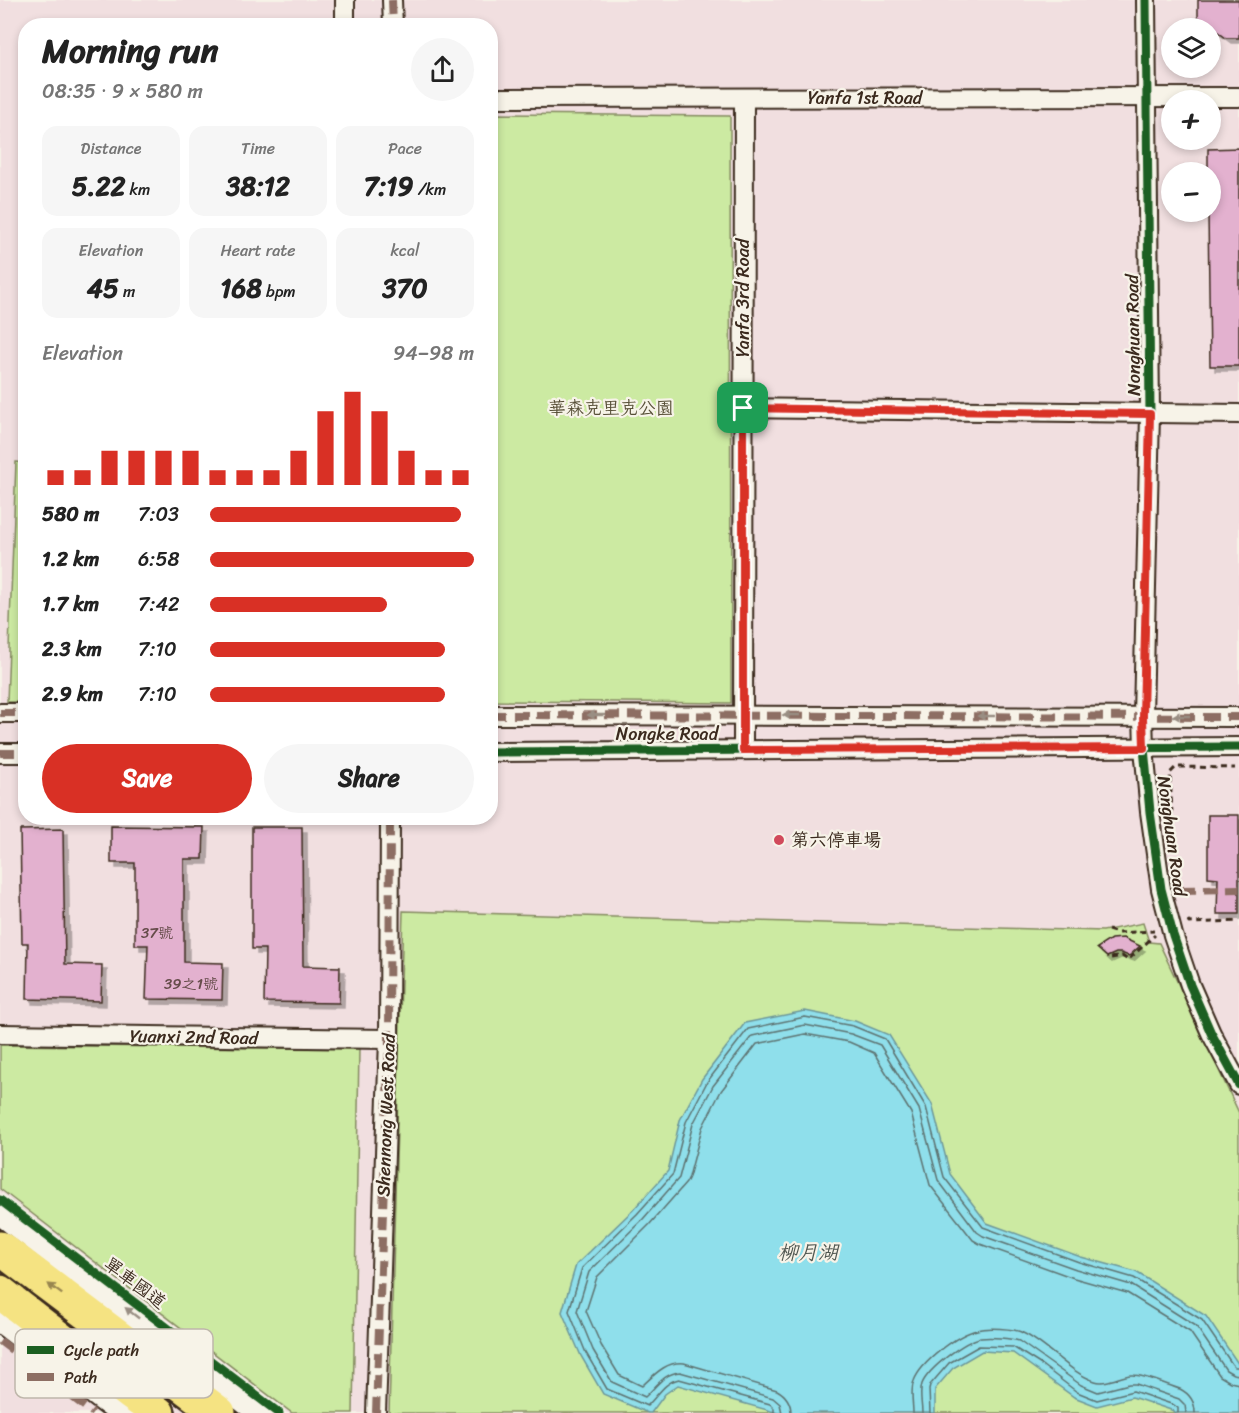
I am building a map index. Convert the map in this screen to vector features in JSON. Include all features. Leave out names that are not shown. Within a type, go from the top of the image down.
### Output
[{"type":"highway","points":[[0,1248],[108,1329]]},
{"type":"highway","points":[[0,1292],[48,1329]]},
{"type":"highway","points":[[137,1398],[158,1413]]},
{"type":"highway","points":[[199,1398],[219,1413]]},
{"type":"main road","points":[[0,1211],[153,1329]]},
{"type":"main road","points":[[0,1319],[15,1330]]},
{"type":"main road","points":[[213,1375],[262,1413]]},
{"type":"main road","points":[[103,1398],[123,1413]]},
{"type":"street","points":[[345,0],[345,18]]},
{"type":"street","points":[[392,0],[393,18]]},
{"type":"street","name":"Nonghuan Road","points":[[1146,0],[1150,414],[1144,748],[1154,844],[1161,889],[1173,935],[1190,985],[1211,1033],[1239,1085]]},
{"type":"street","name":"Yanfa 1st Road","points":[[498,98],[1239,97]]},
{"type":"street","name":"Yanfa 3rd Road","points":[[743,750],[744,98]]},
{"type":"street","points":[[743,408],[1239,414]]},
{"type":"street","points":[[0,713],[18,713]]},
{"type":"street","name":"Nongke Road","points":[[498,715],[1239,717]]},
{"type":"street","name":"Nongke Road","points":[[498,752],[1239,747]]},
{"type":"street","points":[[0,753],[18,753]]},
{"type":"street","name":"Shennong West Road","points":[[376,1413],[389,1039],[390,825]]},
{"type":"street","name":"Yuanxi 2nd Road","points":[[0,1034],[389,1039]]},
{"type":"path","points":[[1173,844],[1170,773],[1172,770],[1180,767],[1235,768]]},
{"type":"path","points":[[1186,912],[1192,933]]},
{"type":"path","points":[[1189,923],[1239,921]]},
{"type":"path","points":[[1111,958],[1122,956],[1128,960],[1156,934],[1153,925]]},
{"type":"path","points":[[1108,930],[1118,933],[1155,931]]},
{"type":"shaded area","points":[[0,0],[1239,0],[1239,1413],[0,1413]]},
{"type":"green space","name":"華森克里克公園","points":[[498,114],[730,116],[731,703],[498,701]]},
{"type":"green space","points":[[16,462],[18,462],[18,702],[7,702]]},
{"type":"green space","points":[[403,911],[1103,931],[1143,923],[1149,942],[1159,943],[1239,1113],[1239,1413],[389,1413]]},
{"type":"green space","points":[[0,1045],[359,1049],[353,1413],[292,1413],[213,1352],[213,1329],[182,1329],[0,1189]]},
{"type":"water","name":"柳月湖","points":[[805,1011],[855,1021],[889,1035],[932,1104],[950,1174],[987,1223],[1081,1257],[1136,1272],[1206,1316],[1239,1365],[1239,1413],[1176,1413],[1132,1397],[1097,1406],[1074,1397],[1013,1353],[982,1351],[953,1368],[935,1389],[935,1413],[778,1413],[678,1385],[665,1394],[651,1413],[648,1413],[603,1394],[581,1356],[562,1312],[576,1265],[633,1210],[668,1171],[680,1120],[702,1079],[745,1023]]},
{"type":"building","points":[[1198,0],[1239,0],[1239,38],[1226,38],[1221,34],[1221,18],[1198,17]]},
{"type":"building","points":[[1239,148],[1239,366],[1210,366],[1208,222],[1221,222],[1221,162],[1208,162],[1208,150]]},
{"type":"building","points":[[1208,815],[1239,815],[1239,914],[1217,914],[1218,878],[1208,877]]},
{"type":"building","points":[[111,826],[204,827],[203,859],[184,859],[184,962],[223,963],[222,1000],[146,999],[148,945],[135,945],[135,863],[111,863]]},
{"type":"building","points":[[252,827],[302,827],[303,966],[340,967],[339,1003],[264,1002],[265,949],[252,949]]},
{"type":"building","points":[[63,829],[65,964],[102,965],[101,1001],[27,999],[28,943],[22,943],[20,830]]},
{"type":"building","points":[[1123,938],[1140,946],[1129,956],[1116,953],[1107,957],[1097,948],[1111,939]]},
{"type":"marked path","points":[[392,0],[393,18]]},
{"type":"marked path","points":[[0,713],[18,713]]},
{"type":"marked path","points":[[498,715],[1239,717]]},
{"type":"marked path","points":[[0,753],[18,753]]},
{"type":"marked path","points":[[376,1413],[389,1039],[390,825]]},
{"type":"marked path","points":[[1181,890],[1239,889]]},
{"type":"marked path","points":[[0,1341],[15,1353]]},
{"type":"marked path","points":[[74,1398],[93,1413]]},
{"type":"cycle path","points":[[1146,0],[1150,414],[1144,748],[1161,889],[1173,935],[1190,985],[1211,1033],[1239,1085]]},
{"type":"cycle path","points":[[498,752],[1239,747]]},
{"type":"cycle path","name":"單車國道","points":[[0,1200],[169,1329]]},
{"type":"cycle path","name":"單車國道","points":[[213,1363],[279,1413]]},
{"type":"place","name":"第六停車場","points":[[779,840]]},
{"type":"route","points":[[743,408],[1150,414],[1144,748],[743,750],[743,408]]}]
